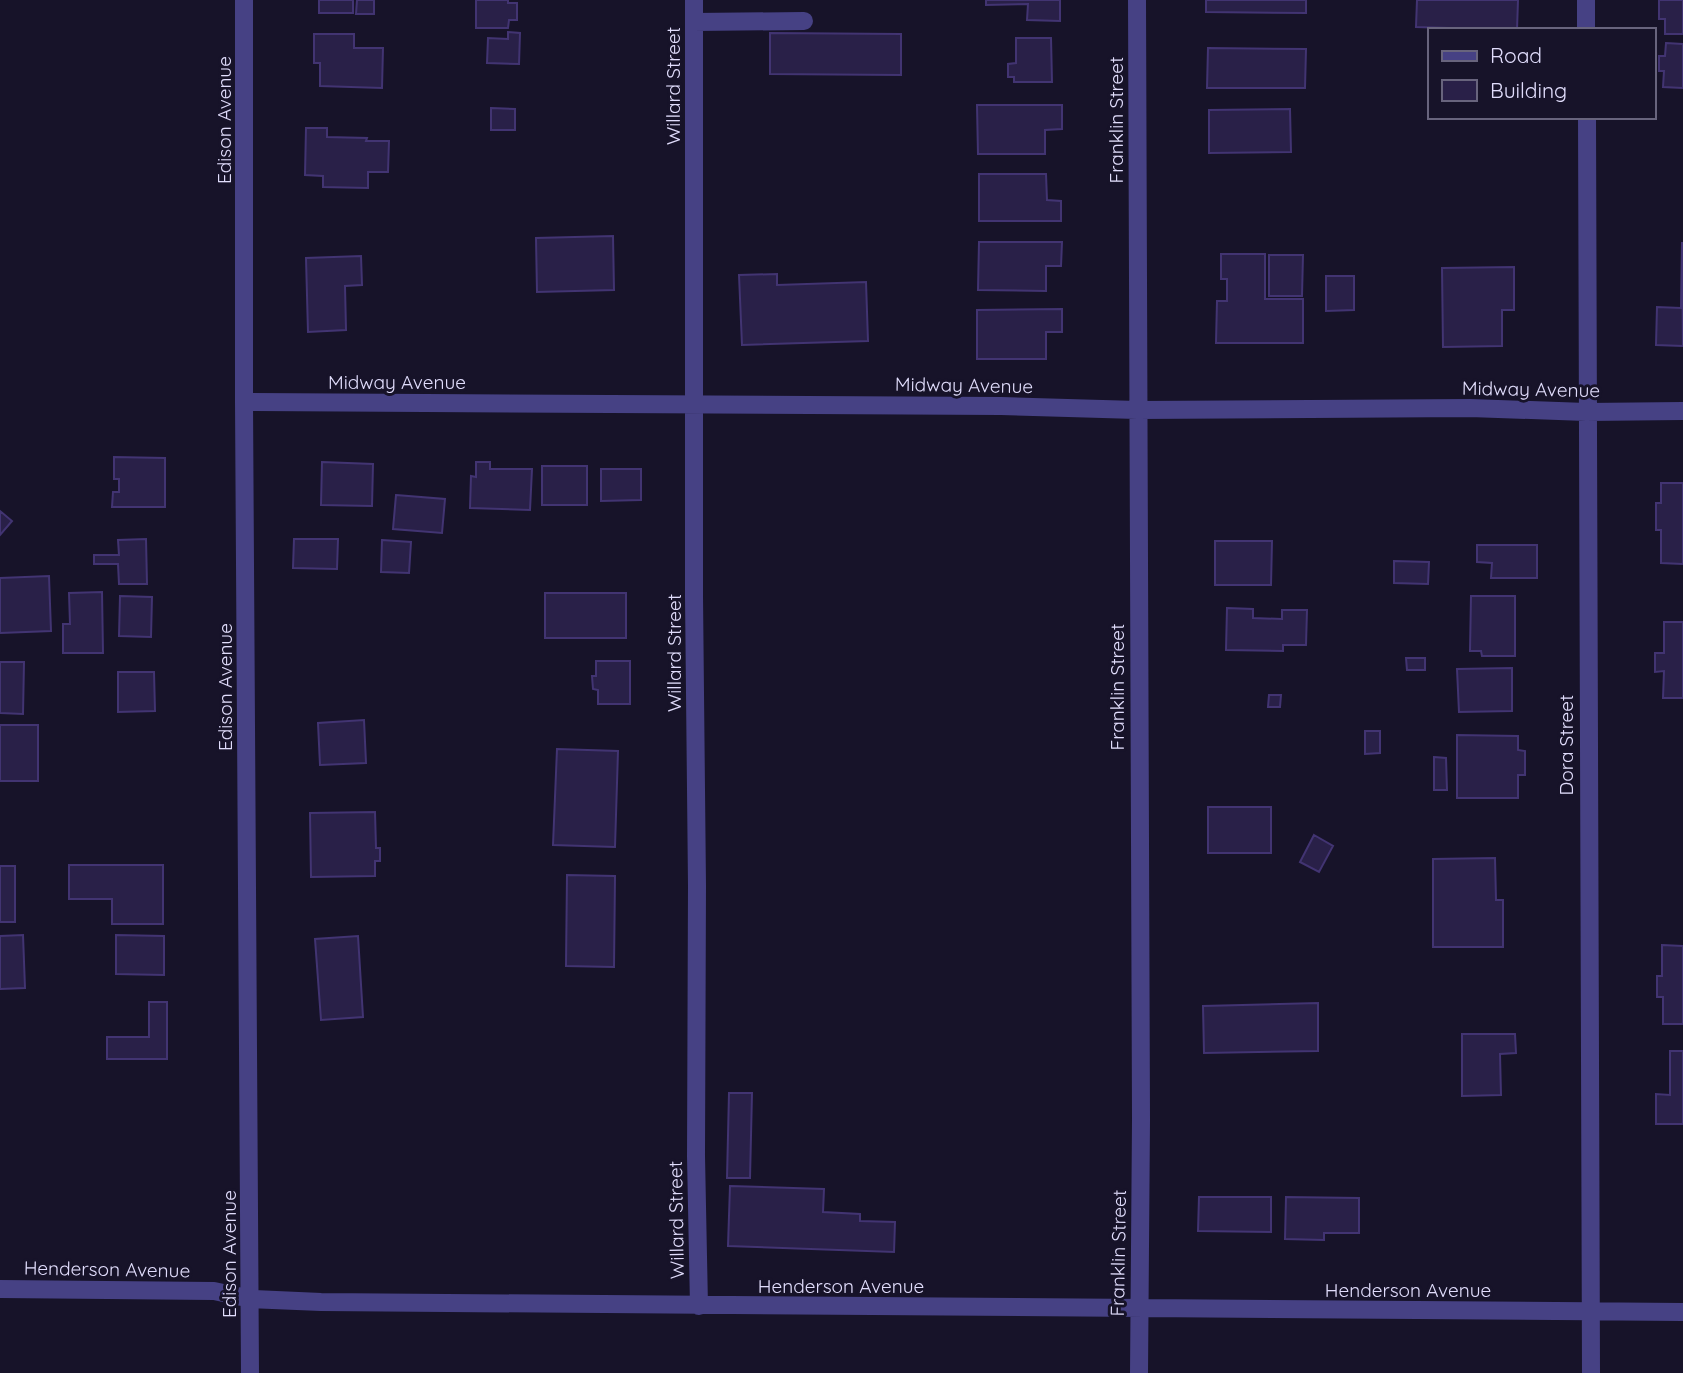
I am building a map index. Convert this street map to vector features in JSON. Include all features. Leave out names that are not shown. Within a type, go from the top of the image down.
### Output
[{"type":"street","name":"Edison Avenue","points":[[244,0],[250,1373]]},
{"type":"street","name":"Willard Street","points":[[694,0],[696,1156],[699,1306]]},
{"type":"street","name":"Franklin Street","points":[[1137,0],[1141,1120],[1139,1373]]},
{"type":"street","points":[[1586,0],[1586,28]]},
{"type":"street","points":[[694,22],[804,21]]},
{"type":"street","name":"Dora Street","points":[[1587,119],[1591,1373]]},
{"type":"street","name":"Midway Avenue","points":[[244,402],[1001,405],[1137,410],[1470,408],[1586,412],[1683,411]]},
{"type":"street","name":"Henderson Avenue","points":[[0,1289],[214,1291],[251,1299],[699,1306],[1683,1312]]},
{"type":"building","points":[[319,0],[353,0],[353,13],[319,13]]},
{"type":"building","points":[[357,0],[374,0],[374,14],[356,14]]},
{"type":"building","points":[[476,0],[508,0],[508,3],[517,3],[517,20],[509,20],[508,28],[476,28]]},
{"type":"building","points":[[986,0],[1060,0],[1060,21],[1027,20],[1028,4],[986,5]]},
{"type":"building","points":[[1206,0],[1306,0],[1306,13],[1206,12]]},
{"type":"building","points":[[1417,0],[1518,0],[1517,28],[1416,27]]},
{"type":"building","points":[[1659,0],[1683,0],[1683,34],[1665,34],[1665,19],[1659,19]]},
{"type":"building","points":[[508,32],[520,33],[519,64],[487,63],[488,38],[508,39]]},
{"type":"building","points":[[770,33],[901,34],[901,75],[770,74]]},
{"type":"building","points":[[314,34],[354,34],[354,48],[383,48],[382,88],[320,86],[320,63],[314,63]]},
{"type":"building","points":[[1016,38],[1051,38],[1052,82],[1014,82],[1014,77],[1008,77],[1008,64],[1016,63]]},
{"type":"building","points":[[1666,43],[1683,44],[1683,88],[1663,87],[1664,71],[1659,71],[1659,56],[1665,56]]},
{"type":"building","points":[[1208,48],[1306,49],[1305,88],[1207,88]]},
{"type":"building","points":[[977,105],[1062,105],[1062,129],[1045,130],[1045,154],[978,154]]},
{"type":"building","points":[[491,108],[515,109],[515,130],[491,130]]},
{"type":"building","points":[[1290,109],[1291,152],[1209,153],[1209,110]]},
{"type":"building","points":[[306,128],[327,128],[327,137],[389,141],[388,172],[368,172],[368,188],[323,187],[323,176],[305,175]]},
{"type":"building","points":[[979,174],[1046,174],[1047,200],[1061,201],[1061,221],[979,221]]},
{"type":"building","points":[[613,236],[614,290],[537,292],[536,238]]},
{"type":"building","points":[[979,242],[1062,242],[1061,266],[1046,266],[1046,291],[978,290]]},
{"type":"building","points":[[1682,242],[1683,346],[1656,345],[1657,307],[1681,308]]},
{"type":"building","points":[[1221,254],[1265,254],[1265,299],[1303,299],[1303,343],[1216,343],[1217,301],[1227,301],[1227,279],[1221,279]]},
{"type":"building","points":[[1269,255],[1303,255],[1302,296],[1269,296]]},
{"type":"building","points":[[361,256],[362,285],[345,286],[346,330],[308,332],[306,258]]},
{"type":"building","points":[[1514,267],[1514,310],[1502,310],[1502,346],[1443,347],[1442,268]]},
{"type":"building","points":[[777,274],[777,285],[866,282],[868,341],[742,345],[739,275]]},
{"type":"building","points":[[1326,276],[1354,276],[1354,310],[1326,311]]},
{"type":"building","points":[[1062,309],[1062,332],[1046,332],[1046,359],[977,359],[977,310]]},
{"type":"building","points":[[114,457],[165,458],[165,507],[112,507],[113,492],[119,492],[119,479],[114,479]]},
{"type":"building","points":[[322,462],[373,464],[372,506],[321,505]]},
{"type":"building","points":[[476,462],[490,462],[490,469],[532,469],[530,510],[470,508],[471,476],[476,477]]},
{"type":"building","points":[[542,466],[587,466],[587,505],[542,505]]},
{"type":"building","points":[[601,469],[641,469],[641,500],[601,501]]},
{"type":"building","points":[[1661,483],[1683,483],[1683,564],[1661,563],[1661,530],[1656,530],[1656,503],[1661,503]]},
{"type":"building","points":[[396,495],[445,499],[442,533],[393,529]]},
{"type":"building","points":[[0,511],[12,521],[0,535]]},
{"type":"building","points":[[146,539],[147,584],[119,584],[118,564],[94,564],[94,555],[119,555],[118,540]]},
{"type":"building","points":[[294,539],[338,539],[337,569],[293,568]]},
{"type":"building","points":[[382,540],[411,542],[409,573],[381,572]]},
{"type":"building","points":[[1215,541],[1272,541],[1271,585],[1215,585]]},
{"type":"building","points":[[1477,545],[1537,545],[1537,578],[1491,578],[1492,563],[1477,562]]},
{"type":"building","points":[[1394,561],[1429,562],[1428,584],[1394,583]]},
{"type":"building","points":[[49,576],[51,631],[0,633],[0,578]]},
{"type":"building","points":[[102,592],[103,653],[63,653],[63,624],[70,624],[69,593]]},
{"type":"building","points":[[545,593],[626,593],[626,638],[545,638]]},
{"type":"building","points":[[120,596],[152,597],[151,637],[119,636]]},
{"type":"building","points":[[1471,596],[1515,596],[1515,656],[1482,656],[1481,651],[1470,651]]},
{"type":"building","points":[[1227,608],[1253,609],[1253,618],[1282,619],[1282,610],[1307,610],[1306,645],[1283,645],[1283,651],[1226,650]]},
{"type":"building","points":[[1664,622],[1683,622],[1683,698],[1663,698],[1664,671],[1655,672],[1655,653],[1664,653]]},
{"type":"building","points":[[1406,658],[1425,658],[1425,670],[1407,670]]},
{"type":"building","points":[[596,661],[630,661],[630,704],[598,704],[598,690],[593,689],[592,676],[596,676]]},
{"type":"building","points":[[0,662],[24,662],[23,714],[0,713]]},
{"type":"building","points":[[1512,668],[1512,711],[1459,712],[1457,669]]},
{"type":"building","points":[[118,672],[154,672],[155,711],[118,712]]},
{"type":"building","points":[[1269,695],[1281,695],[1280,707],[1268,707]]},
{"type":"building","points":[[364,720],[366,763],[320,765],[318,723]]},
{"type":"building","points":[[0,725],[38,725],[38,781],[0,781]]},
{"type":"building","points":[[1365,731],[1380,731],[1380,753],[1365,754]]},
{"type":"building","points":[[1457,735],[1518,736],[1518,750],[1525,751],[1525,775],[1518,775],[1518,798],[1457,798]]},
{"type":"building","points":[[557,749],[618,751],[615,847],[553,845]]},
{"type":"building","points":[[1434,757],[1446,758],[1447,790],[1434,790]]},
{"type":"building","points":[[1208,807],[1271,807],[1271,853],[1208,853]]},
{"type":"building","points":[[375,812],[376,848],[380,848],[380,861],[375,861],[375,876],[311,877],[310,813]]},
{"type":"building","points":[[1314,835],[1333,846],[1319,872],[1300,862]]},
{"type":"building","points":[[1495,858],[1496,900],[1503,900],[1503,947],[1433,947],[1433,859]]},
{"type":"building","points":[[69,865],[163,865],[163,924],[112,924],[112,899],[69,899]]},
{"type":"building","points":[[0,866],[15,866],[15,922],[0,922]]},
{"type":"building","points":[[567,875],[615,876],[614,967],[566,966]]},
{"type":"building","points":[[23,935],[25,988],[0,989],[0,936]]},
{"type":"building","points":[[116,935],[164,936],[164,975],[116,974]]},
{"type":"building","points":[[358,936],[363,1017],[321,1020],[315,939]]},
{"type":"building","points":[[1662,945],[1683,946],[1683,1024],[1663,1024],[1663,997],[1657,997],[1657,976],[1662,976]]},
{"type":"building","points":[[149,1002],[167,1002],[167,1059],[107,1059],[107,1037],[149,1037]]},
{"type":"building","points":[[1318,1003],[1318,1051],[1204,1053],[1203,1006]]},
{"type":"building","points":[[1462,1034],[1515,1034],[1516,1053],[1500,1054],[1501,1095],[1462,1096]]},
{"type":"building","points":[[1670,1051],[1683,1051],[1683,1124],[1656,1124],[1656,1094],[1670,1095]]},
{"type":"building","points":[[729,1093],[752,1093],[750,1178],[727,1178]]},
{"type":"building","points":[[730,1186],[824,1189],[823,1212],[860,1214],[860,1221],[895,1222],[894,1252],[728,1246]]},
{"type":"building","points":[[1199,1197],[1271,1197],[1271,1232],[1198,1231]]},
{"type":"building","points":[[1286,1197],[1359,1198],[1359,1233],[1324,1233],[1324,1240],[1285,1239]]}]
